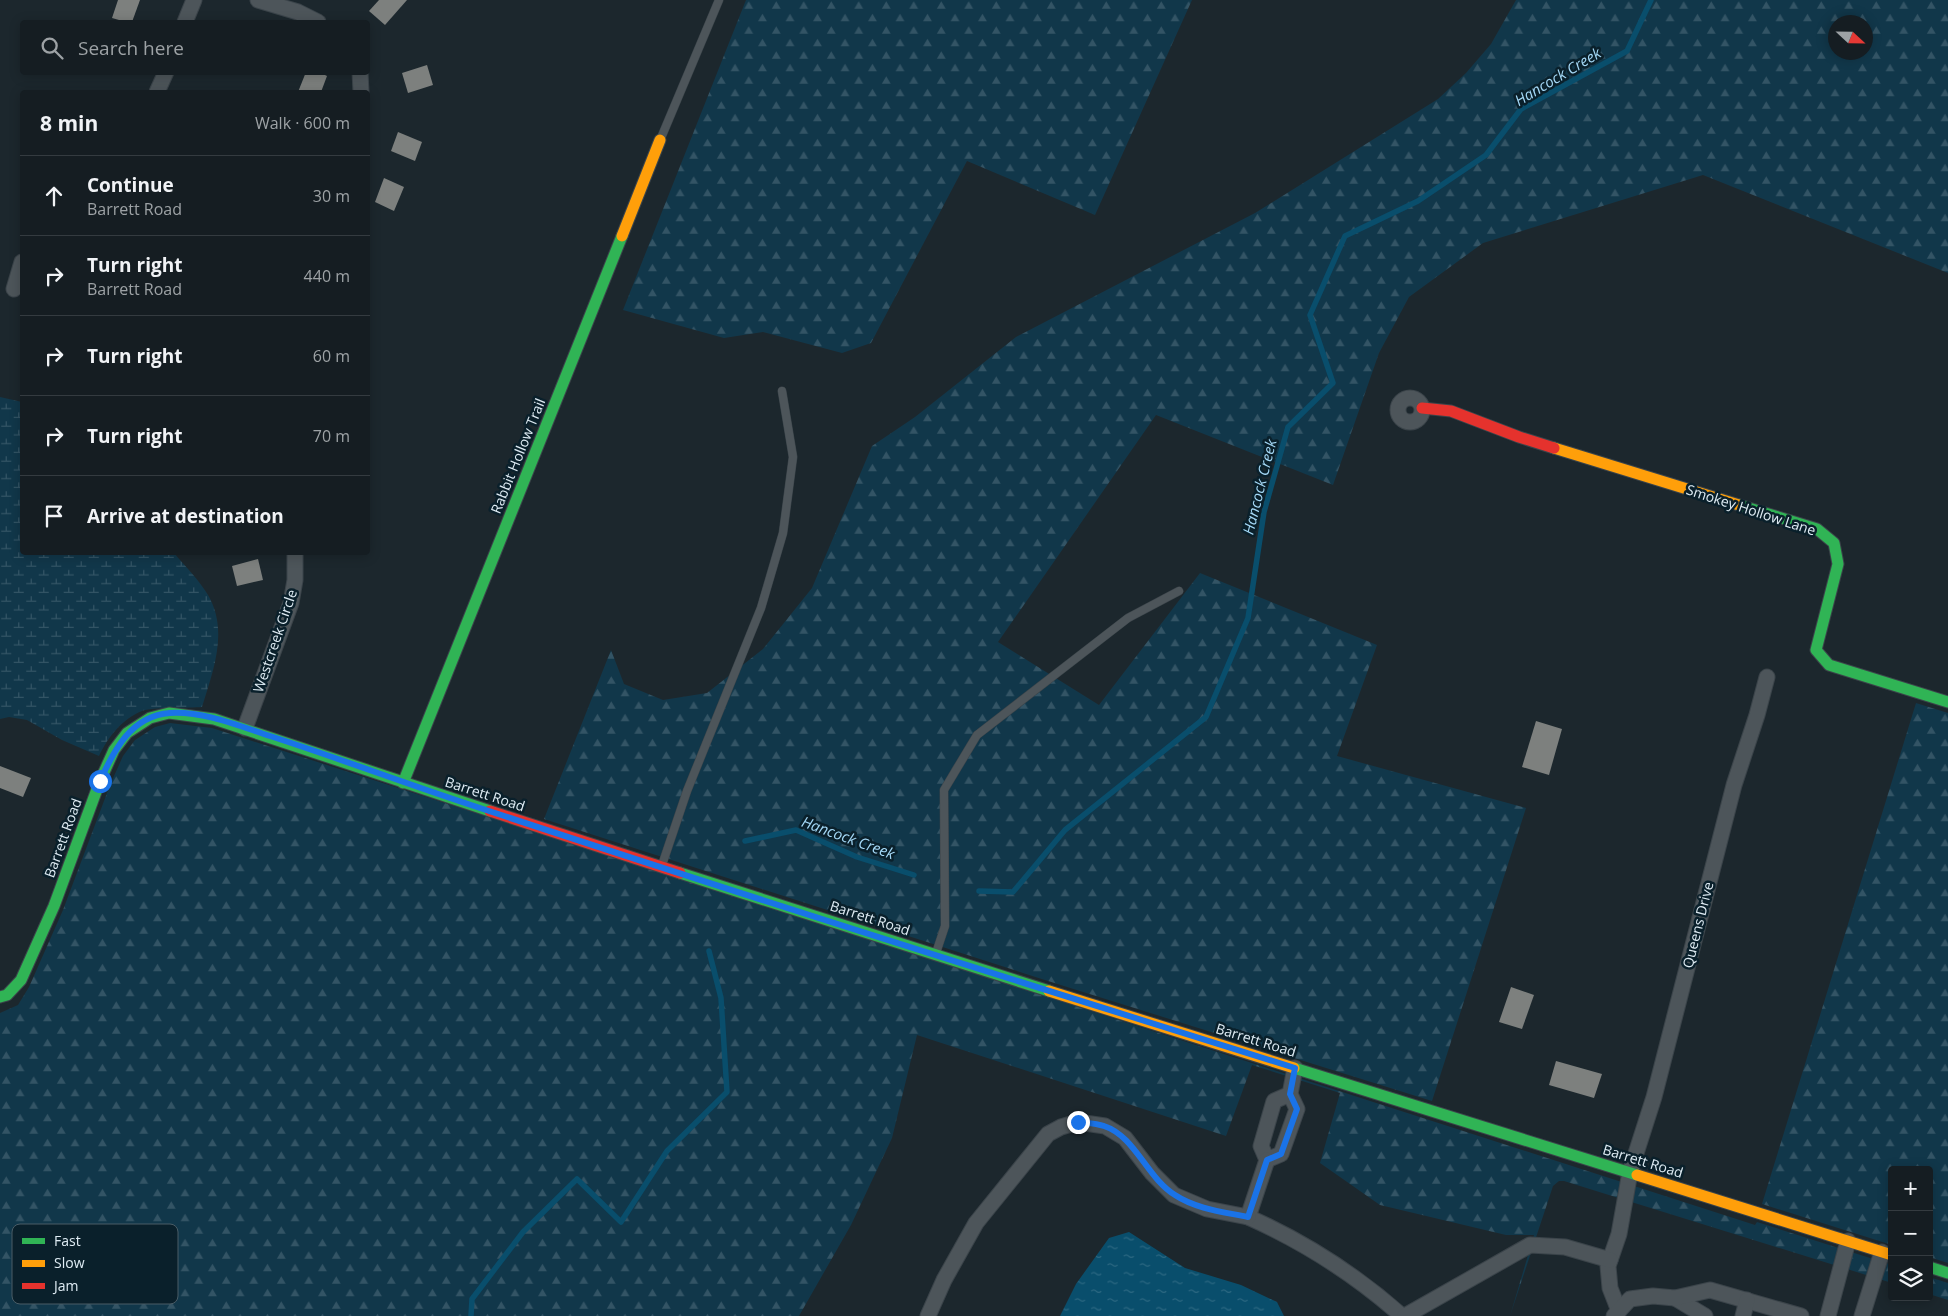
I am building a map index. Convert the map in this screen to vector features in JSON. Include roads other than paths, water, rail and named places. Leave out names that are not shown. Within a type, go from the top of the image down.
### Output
[{"type":"street","points":[[186,20],[194,0]]},
{"type":"street","points":[[258,0],[298,12],[314,20]]},
{"type":"street","points":[[158,90],[165,75]]},
{"type":"street","points":[[360,75],[361,90]]},
{"type":"street","name":"Rabbit Hollow Trail","points":[[403,783],[660,140]]},
{"type":"street","points":[[12,290],[20,268]]},
{"type":"street","name":"Smokey Hollow Lane","points":[[1422,408],[1451,411],[1519,436],[1817,529],[1834,543],[1838,564],[1816,650],[1829,665],[1948,702]]},
{"type":"street","name":"Westcreek Circle","points":[[244,728],[291,603],[295,580],[295,555]]},
{"type":"street","name":"Queens Drive","points":[[1617,1313],[1610,1288],[1608,1266],[1619,1234],[1630,1172],[1654,1097],[1734,785],[1757,715],[1767,677]]},
{"type":"street","name":"Barrett Road","points":[[0,997],[7,994],[21,980],[54,906],[100,781],[114,750],[127,733],[150,718],[168,713],[214,719],[662,867],[1887,1253]]},
{"type":"street","points":[[1267,1160],[1281,1154],[1297,1109],[1290,1094],[1295,1068]]},
{"type":"street","points":[[1248,1217],[1267,1160],[1261,1146],[1274,1101],[1290,1094]]},
{"type":"street","points":[[928,1316],[944,1280],[976,1223],[1048,1134],[1060,1127],[1078,1122],[1105,1126],[1125,1138],[1152,1173],[1174,1195],[1207,1209],[1248,1217],[1305,1246],[1378,1295],[1403,1316],[1530,1245],[1565,1247],[1610,1260]]},
{"type":"street","points":[[1828,1316],[1848,1241]]},
{"type":"street","points":[[1862,1316],[1887,1253]]},
{"type":"street","points":[[1933,1268],[1948,1273]]},
{"type":"street","points":[[1617,1313],[1630,1299],[1654,1296],[1675,1298],[1710,1290],[1801,1316]]},
{"type":"street","points":[[1675,1298],[1705,1316]]},
{"type":"street","points":[[1742,1316],[1747,1300]]},
{"type":"lane","points":[[660,140],[719,0]]},
{"type":"lane","points":[[662,867],[687,791],[761,608],[783,533],[793,457],[782,390]]},
{"type":"lane","points":[[935,954],[945,926],[944,790],[977,735],[1128,618],[1179,591]]},
{"type":"water","points":[[1129,1232],[1185,1268],[1241,1285],[1277,1302],[1284,1316],[1060,1316],[1076,1284],[1109,1238]]},
{"type":"waterway","name":"Hancock Creek","points":[[979,891],[1013,892],[1065,830],[1206,717],[1248,618],[1264,512],[1288,427],[1333,383],[1310,315],[1345,236],[1418,201],[1486,155],[1521,109],[1627,51],[1651,0]]},
{"type":"waterway","name":"Hancock Creek","points":[[745,841],[796,830],[857,857],[914,875]]},
{"type":"waterway","name":"Hancock Creek","points":[[471,1316],[472,1299],[523,1232],[577,1179],[621,1222],[667,1151],[727,1092],[721,998],[709,951]]}]
